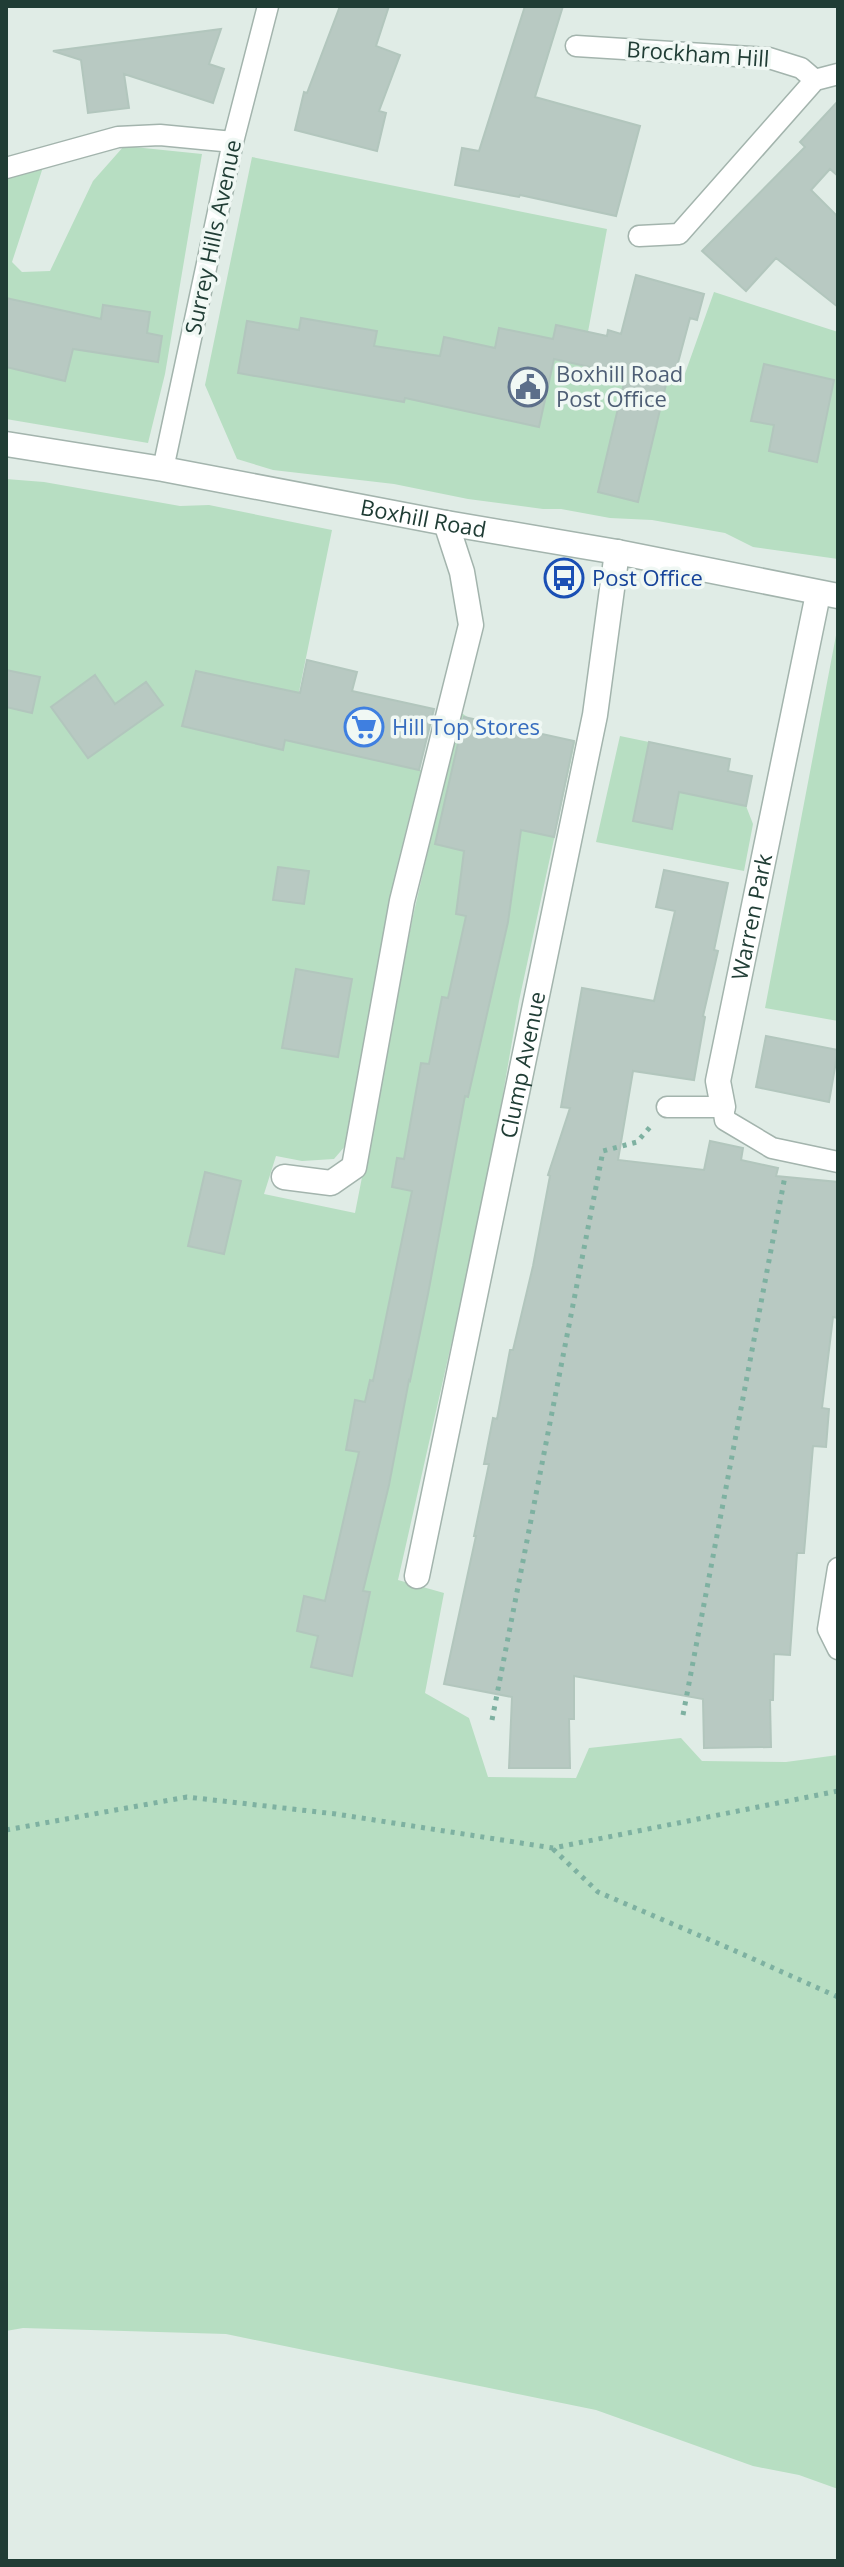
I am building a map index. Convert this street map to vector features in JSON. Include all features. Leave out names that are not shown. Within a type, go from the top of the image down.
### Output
[{"type":"street","name":"Boxhill Road","points":[[6,444],[163,469],[617,552],[828,595]]},
{"type":"street","points":[[284,1177],[331,1183],[354,1167],[402,901],[471,625],[462,572],[446,523]]},
{"type":"street","name":"Clump Avenue","points":[[417,1576],[595,715],[617,552]]},
{"type":"street","name":"Warren Park","points":[[723,1107],[718,1081],[828,595]]},
{"type":"lane","name":"Surrey Hills Avenue","points":[[163,469],[233,142],[268,6]]},
{"type":"lane","name":"Brockham Hill","points":[[576,46],[769,58],[801,68],[815,80]]},
{"type":"lane","points":[[639,236],[679,234],[815,80],[838,74]]},
{"type":"lane","points":[[6,168],[118,137],[160,135],[233,142]]},
{"type":"lane","points":[[667,1107],[723,1107],[725,1120],[772,1148],[838,1162]]},
{"type":"lane","points":[[838,1568],[828,1629],[838,1649]]},
{"type":"path","points":[[492,1720],[603,1151],[637,1142],[667,1107]]},
{"type":"path","points":[[683,1715],[789,1151]]},
{"type":"path","points":[[6,1830],[187,1797],[336,1814],[553,1848],[838,1791]]},
{"type":"path","points":[[553,1848],[598,1892],[838,1997]]},
{"type":"green space","points":[[124,146],[202,154],[165,374],[148,443],[6,419],[6,171],[45,161],[12,262],[22,272],[50,271],[93,181]]},
{"type":"green space","points":[[252,157],[607,229],[583,359],[682,382],[714,292],[838,332],[838,559],[753,547],[725,533],[652,520],[610,518],[561,509],[468,499],[394,484],[273,470],[237,459],[205,385]]},
{"type":"green space","points":[[6,479],[44,482],[180,506],[209,505],[332,530],[289,741],[426,771],[418,782],[397,867],[346,1145],[334,1159],[302,1161],[276,1156],[264,1194],[355,1213],[413,916],[460,712],[469,718],[575,742],[519,1001],[488,1181],[398,1580],[444,1593],[425,1693],[469,1718],[488,1777],[576,1778],[589,1748],[681,1738],[702,1761],[786,1762],[838,1755],[838,2489],[799,2475],[753,2466],[596,2410],[226,2334],[23,2328],[6,2331]]},
{"type":"green space","points":[[838,625],[838,1021],[765,1008]]},
{"type":"green space","points":[[620,736],[649,742],[671,829],[679,792],[746,806],[753,824],[744,871],[596,842]]},
{"type":"building","points":[[340,6],[389,6],[376,46],[400,55],[379,111],[386,113],[377,151],[295,130],[304,92],[307,93]]},
{"type":"building","points":[[525,6],[563,6],[535,97],[640,126],[616,216],[520,195],[455,185],[462,148],[479,151]]},
{"type":"building","points":[[221,29],[209,64],[224,69],[213,103],[124,74],[129,108],[88,113],[81,60],[53,51]]},
{"type":"building","points":[[838,101],[838,176],[830,169],[811,190],[838,217],[838,307],[776,258],[746,291],[702,251],[805,147],[800,142]]},
{"type":"building","points":[[636,275],[704,294],[697,320],[690,318],[675,374],[669,372],[638,502],[598,492],[626,375],[554,359],[539,427],[405,398],[404,402],[238,373],[247,321],[299,330],[301,318],[377,331],[374,346],[440,356],[444,337],[495,348],[499,328],[553,339],[556,325],[607,336],[608,330],[621,334]]},
{"type":"building","points":[[6,298],[101,319],[103,305],[150,312],[147,333],[162,336],[158,362],[73,349],[65,381],[6,367]]},
{"type":"building","points":[[764,364],[834,380],[817,462],[769,451],[774,425],[751,421]]},
{"type":"building","points":[[307,660],[357,672],[352,691],[434,709],[419,770],[285,740],[283,750],[182,726],[196,671],[300,693]]},
{"type":"building","points":[[6,670],[40,677],[32,713],[6,707]]},
{"type":"building","points":[[95,675],[115,704],[146,682],[163,705],[88,758],[51,707]]},
{"type":"building","points":[[464,717],[574,741],[554,837],[521,830],[508,922],[468,1097],[465,1096],[389,1485],[363,1591],[370,1592],[352,1676],[311,1667],[318,1636],[297,1631],[304,1596],[325,1601],[359,1452],[346,1450],[355,1400],[365,1402],[370,1380],[373,1381],[412,1191],[392,1187],[397,1158],[404,1159],[421,1063],[429,1064],[442,997],[448,998],[466,916],[456,914],[464,851],[435,844]]},
{"type":"building","points":[[649,742],[730,759],[728,771],[752,776],[746,806],[679,792],[672,829],[633,821]]},
{"type":"building","points":[[278,867],[309,871],[304,904],[273,900]]},
{"type":"building","points":[[664,870],[728,883],[714,950],[718,951],[703,1016],[694,1080],[633,1071],[618,1160],[704,1170],[710,1141],[743,1148],[741,1160],[778,1168],[776,1176],[838,1182],[838,1318],[833,1317],[822,1408],[829,1409],[826,1447],[813,1446],[804,1553],[797,1553],[790,1655],[774,1654],[773,1700],[770,1700],[771,1747],[704,1748],[703,1699],[574,1676],[574,1719],[569,1719],[570,1768],[509,1768],[512,1697],[444,1684],[476,1536],[489,1464],[484,1464],[493,1418],[497,1419],[510,1350],[513,1350],[533,1266],[548,1175],[570,1108],[561,1107],[582,988],[654,1001],[675,911],[656,907]]},
{"type":"building","points":[[296,969],[352,979],[338,1057],[282,1048]]},
{"type":"building","points":[[766,1036],[838,1050],[829,1102],[756,1087]]},
{"type":"building","points":[[205,1172],[241,1181],[224,1254],[188,1246]]},
{"type":"place","name":"Boxhill Road Post Office","points":[[528,387]]},
{"type":"place","name":"Post Office","points":[[564,578]]},
{"type":"place","name":"Hill Top Stores","points":[[364,727]]}]
